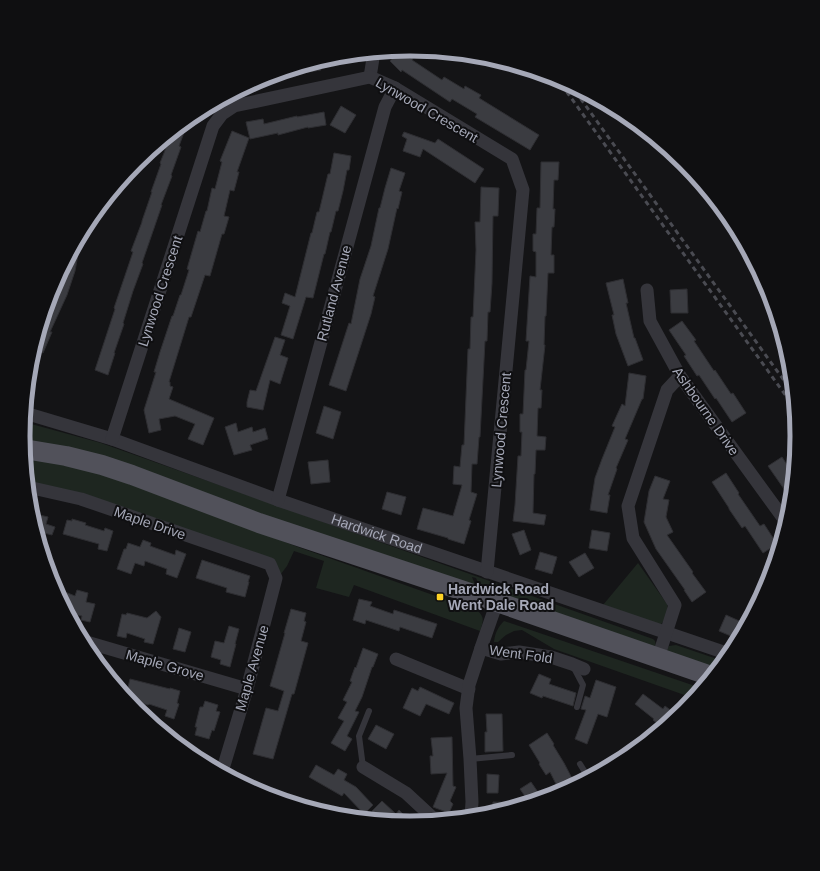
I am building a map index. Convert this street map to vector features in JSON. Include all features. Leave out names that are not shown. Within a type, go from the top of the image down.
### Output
[{"type":"main road","name":"Hardwick Road","points":[[31,449],[66,456],[132,475],[259,523],[497,602],[705,674]]},
{"type":"street","points":[[370,77],[373,57]]},
{"type":"street","name":"Lynwood Crescent","points":[[112,439],[213,126],[222,114],[234,106],[370,77],[395,88],[512,159],[523,190],[487,572]]},
{"type":"street","name":"Rutland Avenue","points":[[278,500],[385,107],[395,88]]},
{"type":"street","name":"Ashbourne Drive","points":[[647,290],[650,321],[680,376],[782,516]]},
{"type":"street","points":[[658,658],[675,605],[633,538],[628,506],[667,390],[680,376]]},
{"type":"street","name":"Hardwick Road","points":[[31,415],[112,439],[278,500],[722,652]]},
{"type":"street","name":"Maple Drive","points":[[33,487],[81,499],[270,564]]},
{"type":"street","name":"Maple Avenue","points":[[224,767],[247,689],[276,578],[270,564]]},
{"type":"street","points":[[471,810],[470,759],[466,708],[469,689],[497,602]]},
{"type":"street","name":"Maple Grove","points":[[92,644],[247,689]]},
{"type":"street","name":"Went Fold","points":[[481,648],[501,654],[518,652],[551,657],[584,669]]},
{"type":"street","points":[[396,659],[469,689]]},
{"type":"street","points":[[363,767],[406,793],[430,815]]},
{"type":"lane","points":[[572,664],[583,685],[577,707]]},
{"type":"lane","points":[[363,767],[359,736],[369,711]]},
{"type":"lane","points":[[470,759],[512,755]]},
{"type":"lane","points":[[580,764],[585,772]]},
{"type":"shaded area","points":[[30,424],[101,443],[653,639],[656,646],[653,648],[480,587],[476,578],[472,577],[476,587],[30,444]]},
{"type":"shaded area","points":[[31,458],[79,467],[150,491],[298,547],[478,611],[482,616],[482,625],[480,631],[354,585],[349,597],[316,588],[324,561],[294,551],[287,566],[281,574],[278,568],[33,485]]},
{"type":"shaded area","points":[[638,563],[667,604],[668,610],[664,621],[660,625],[603,605]]},
{"type":"shaded area","points":[[504,621],[696,686],[687,696],[554,649],[522,630],[514,631],[506,635],[498,642],[494,642],[497,630]]},
{"type":"shaded area","points":[[676,645],[717,659],[709,669],[668,655],[667,649],[669,646]]},
{"type":"building","points":[[395,56],[411,56],[413,58],[412,60],[442,80],[444,77],[464,89],[465,86],[481,95],[479,98],[539,135],[530,150],[475,117],[477,114],[452,99],[450,102],[402,70],[401,72],[390,61]]},
{"type":"building","points":[[321,66],[321,70],[295,74],[312,68]]},
{"type":"building","points":[[341,106],[356,115],[345,133],[330,125]]},
{"type":"building","points":[[324,112],[326,125],[308,127],[278,135],[278,133],[250,139],[246,122],[263,119],[264,124],[297,116]]},
{"type":"building","points":[[185,130],[179,146],[181,147],[171,175],[172,176],[142,263],[143,264],[133,291],[108,375],[95,370],[133,252],[131,251],[167,143]]},
{"type":"building","points":[[232,131],[249,138],[237,172],[239,172],[234,191],[230,190],[224,216],[229,217],[224,234],[222,234],[210,276],[205,275],[191,317],[189,317],[169,382],[170,386],[173,387],[169,399],[214,418],[203,445],[188,439],[195,424],[175,416],[159,419],[161,430],[149,433],[144,410],[156,372],[154,372],[160,352],[189,270],[187,269],[198,231],[200,232],[207,211],[212,188],[215,189],[222,162],[220,161]]},
{"type":"building","points":[[404,132],[435,143],[438,139],[484,169],[475,183],[423,149],[420,157],[403,151],[407,139],[402,136]]},
{"type":"building","points":[[334,153],[351,156],[349,170],[347,170],[338,211],[336,211],[313,298],[306,297],[293,339],[281,335],[290,306],[282,303],[285,293],[295,297],[311,233],[317,212],[319,212],[328,174],[330,174]]},
{"type":"building","points":[[541,162],[559,162],[558,180],[554,180],[553,209],[555,209],[554,227],[552,227],[551,255],[554,255],[554,273],[548,273],[545,316],[545,345],[540,390],[542,390],[541,408],[538,408],[537,436],[546,437],[545,450],[536,450],[534,474],[533,513],[546,515],[544,525],[513,521],[518,456],[521,456],[522,432],[520,432],[520,414],[523,414],[525,370],[529,341],[526,341],[530,276],[536,277],[536,252],[533,251],[533,234],[536,234],[537,208],[540,208]]},
{"type":"building","points":[[391,168],[405,173],[399,191],[402,192],[388,249],[373,296],[375,297],[371,314],[346,391],[329,385],[349,323],[351,324],[360,279],[371,246],[379,208]]},
{"type":"building","points":[[481,187],[499,188],[498,216],[493,216],[492,283],[490,312],[488,312],[487,341],[485,341],[480,437],[477,464],[472,464],[471,492],[477,494],[469,520],[471,521],[464,544],[417,529],[423,508],[453,516],[462,485],[453,484],[454,466],[460,467],[462,445],[464,445],[468,349],[470,349],[471,317],[473,317],[476,250],[475,222],[480,222]]},
{"type":"building","points":[[79,248],[75,271],[67,295],[50,332],[52,332],[43,353],[39,351],[50,313],[69,267]]},
{"type":"building","points":[[623,279],[628,303],[626,303],[634,338],[643,360],[628,366],[616,334],[612,315],[614,315],[606,283]]},
{"type":"building","points":[[687,289],[688,313],[671,313],[670,290]]},
{"type":"building","points":[[682,321],[696,340],[694,341],[714,371],[715,370],[731,394],[733,393],[746,413],[732,422],[699,375],[697,376],[684,356],[686,355],[669,330]]},
{"type":"building","points":[[275,337],[285,340],[280,355],[288,358],[280,384],[270,380],[263,410],[247,407],[250,390],[256,391]]},
{"type":"building","points":[[629,373],[646,376],[643,399],[625,439],[628,440],[616,468],[617,469],[608,495],[610,495],[607,513],[590,510],[595,478],[615,427],[612,426],[622,404],[625,406]]},
{"type":"building","points":[[324,406],[341,412],[333,439],[316,433]]},
{"type":"building","points":[[236,423],[238,432],[252,427],[253,432],[265,428],[268,439],[250,445],[252,450],[234,455],[225,427]]},
{"type":"building","points":[[782,457],[788,467],[786,492],[768,466]]},
{"type":"building","points":[[328,460],[330,482],[311,484],[308,462]]},
{"type":"building","points":[[726,473],[739,493],[738,494],[760,526],[764,524],[775,541],[773,546],[763,553],[745,526],[742,528],[712,482]]},
{"type":"building","points":[[655,476],[670,481],[663,499],[669,500],[666,517],[673,532],[667,535],[706,592],[692,602],[656,549],[644,522],[649,491]]},
{"type":"building","points":[[387,492],[406,497],[401,515],[382,509]]},
{"type":"building","points":[[38,515],[48,517],[46,524],[55,527],[52,535],[43,533]]},
{"type":"building","points":[[72,519],[104,531],[105,528],[113,531],[107,551],[98,549],[99,544],[63,534],[67,520],[72,521]]},
{"type":"building","points":[[524,530],[531,550],[520,555],[512,534]]},
{"type":"building","points":[[592,530],[610,533],[607,551],[589,548]]},
{"type":"building","points":[[143,540],[151,543],[150,546],[175,555],[176,550],[186,554],[177,578],[166,574],[167,569],[145,561],[144,566],[135,563],[131,574],[117,569],[124,549],[126,549],[128,543],[140,547]]},
{"type":"building","points":[[540,552],[557,557],[552,574],[535,569]]},
{"type":"building","points":[[585,553],[594,568],[579,577],[569,562]]},
{"type":"building","points":[[202,560],[250,576],[245,597],[226,592],[227,588],[196,578]]},
{"type":"building","points":[[77,590],[88,593],[86,602],[95,604],[90,622],[81,620],[82,616],[75,614],[74,608],[71,607],[64,591],[75,596]]},
{"type":"building","points":[[359,599],[372,602],[370,606],[393,614],[394,610],[437,624],[432,638],[400,627],[399,631],[366,620],[365,624],[353,620]]},
{"type":"building","points":[[291,609],[306,613],[304,621],[306,622],[301,641],[308,643],[294,694],[292,694],[273,759],[253,754],[266,708],[278,711],[284,691],[270,686]]},
{"type":"building","points":[[156,611],[161,617],[153,644],[144,642],[145,639],[127,633],[126,638],[117,636],[122,614],[126,615],[127,613],[147,618]]},
{"type":"building","points":[[726,615],[741,622],[732,637],[719,631]]},
{"type":"building","points":[[229,626],[239,629],[230,667],[220,664],[221,660],[211,657],[215,641],[224,643]]},
{"type":"building","points":[[179,628],[191,632],[185,652],[173,649]]},
{"type":"building","points":[[363,648],[378,654],[362,697],[355,711],[359,712],[347,736],[352,739],[345,751],[331,743],[344,721],[338,718],[347,702],[343,700],[352,682],[350,681]]},
{"type":"building","points":[[539,674],[551,679],[549,684],[576,693],[573,706],[543,696],[542,698],[530,693]]},
{"type":"building","points":[[130,679],[180,691],[177,703],[179,704],[174,719],[165,716],[167,710],[149,704],[140,703],[127,690]]},
{"type":"building","points":[[596,680],[616,687],[607,717],[598,714],[587,744],[575,739],[586,710],[581,709],[585,696],[590,698]]},
{"type":"building","points":[[420,687],[454,703],[449,714],[426,704],[420,716],[403,708],[412,688],[418,691]]},
{"type":"building","points":[[643,694],[663,709],[665,706],[672,711],[658,724],[635,704]]},
{"type":"building","points":[[205,701],[218,705],[216,711],[220,712],[214,731],[212,730],[209,739],[195,735],[197,727],[195,727],[200,707],[203,707]]},
{"type":"building","points":[[486,714],[502,714],[503,751],[485,752],[485,732],[487,732]]},
{"type":"building","points":[[376,725],[394,734],[386,749],[368,739]]},
{"type":"building","points":[[547,733],[572,779],[557,786],[550,772],[546,775],[529,745]]},
{"type":"building","points":[[452,737],[453,786],[456,787],[450,801],[453,804],[449,813],[433,807],[447,773],[431,774],[430,756],[433,756],[431,738]]},
{"type":"building","points":[[316,765],[334,775],[338,769],[347,774],[344,780],[356,787],[373,805],[365,813],[362,812],[344,793],[342,796],[309,777]]},
{"type":"building","points":[[487,774],[499,775],[498,793],[487,793]]},
{"type":"building","points":[[531,782],[538,793],[526,797],[520,789]]},
{"type":"building","points":[[382,801],[396,814],[399,810],[405,816],[375,814],[372,811]]},
{"type":"building","points":[[493,802],[509,803],[508,803],[493,806]]},
{"type":"railway","points":[[564,88],[788,399]]},
{"type":"railway","points":[[578,95],[787,384]]},
{"type":"place","name":"Hardwick Road Went Dale Road","points":[[440,597]]}]
